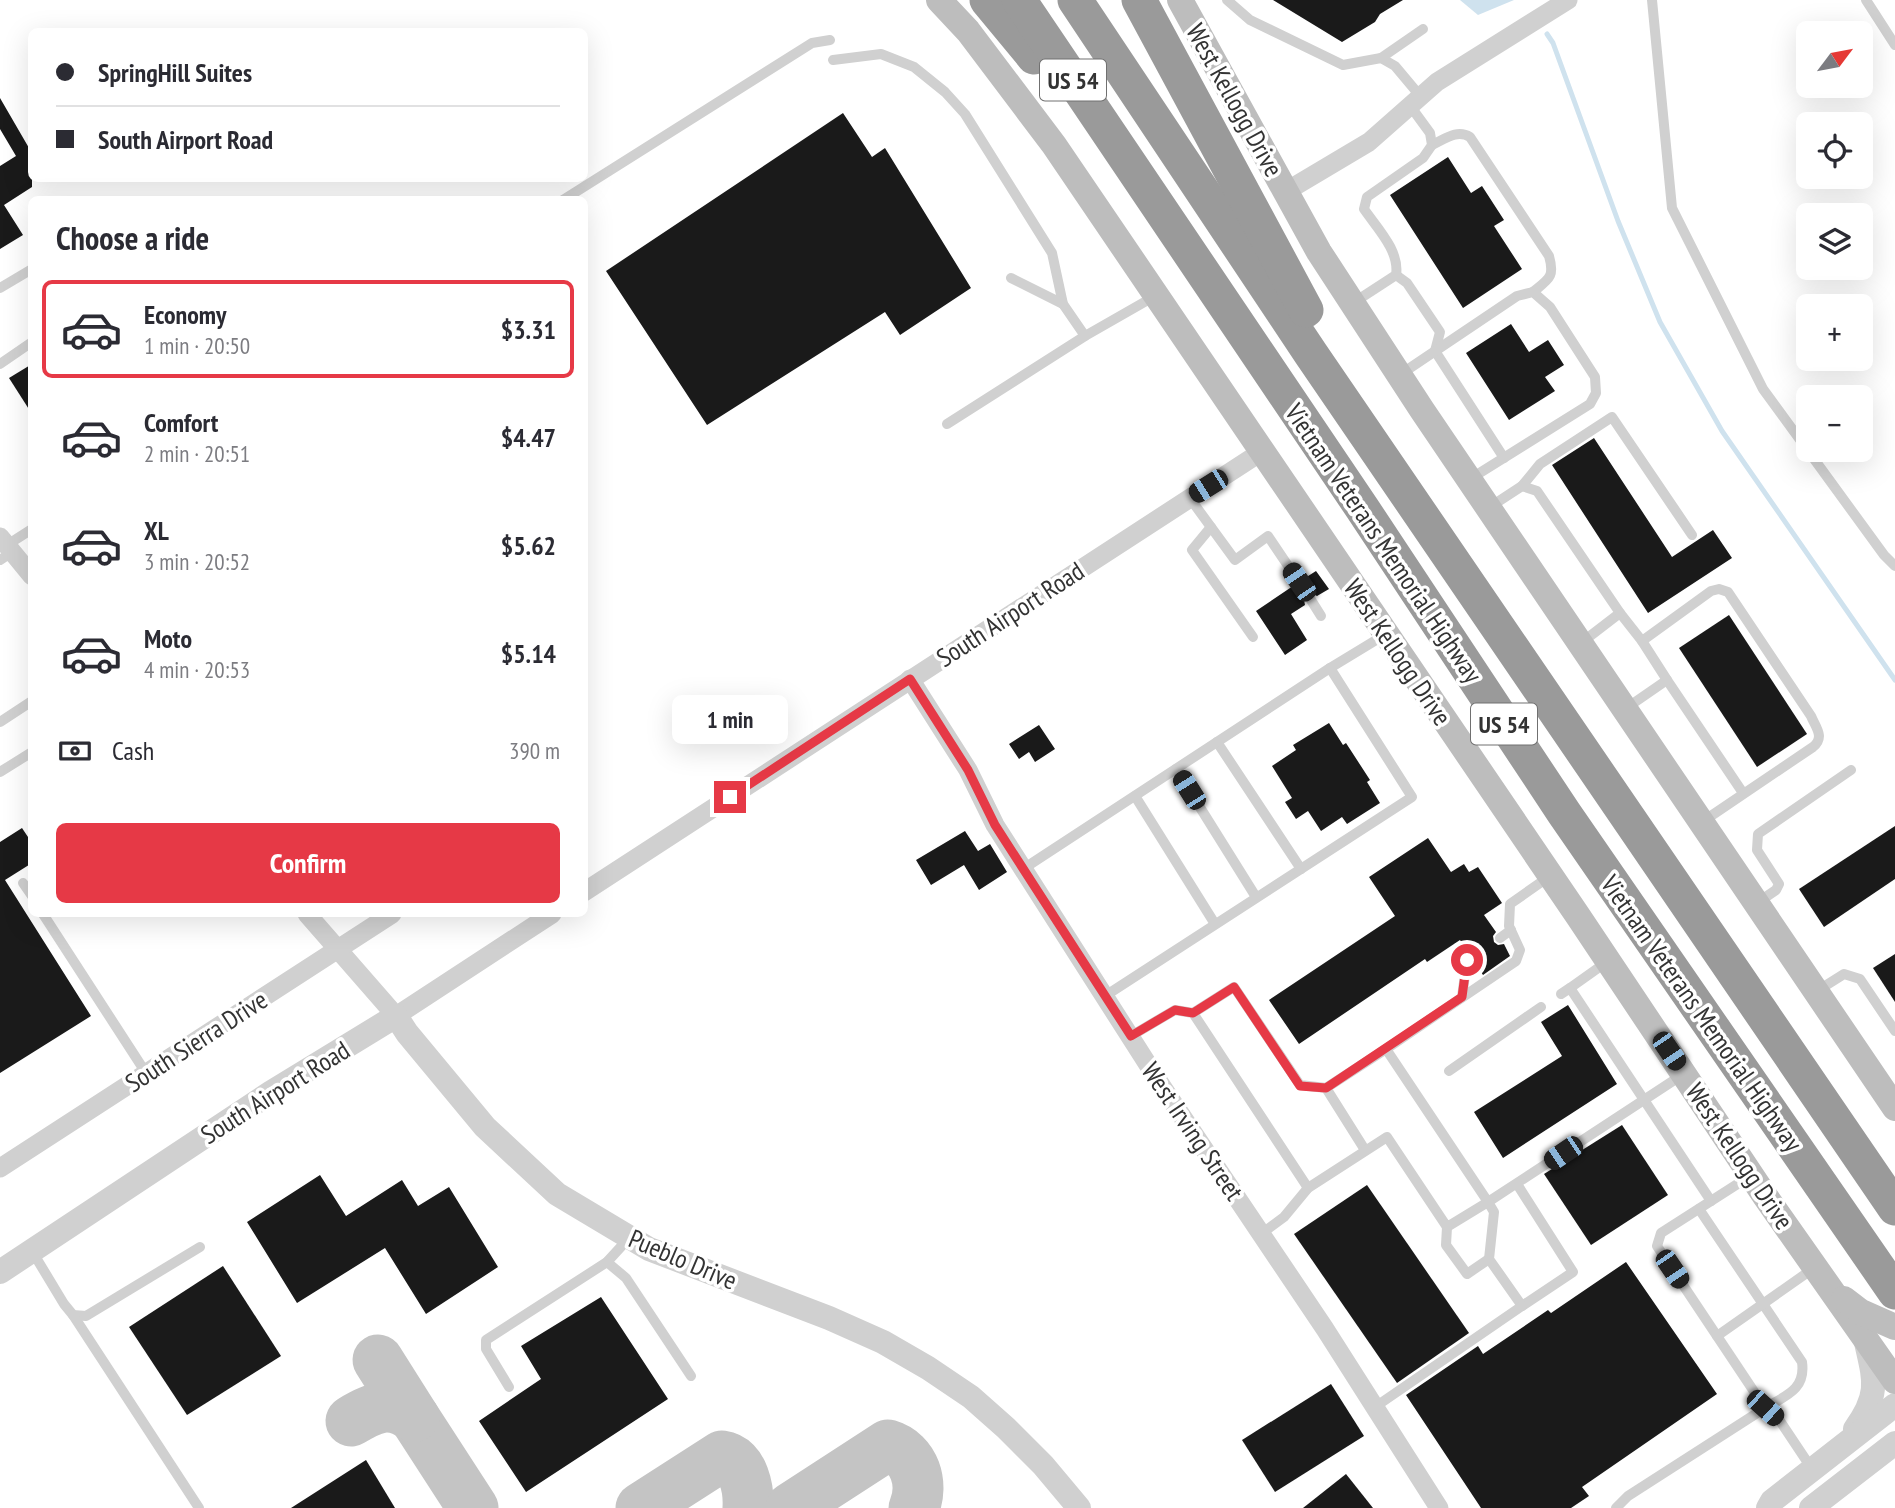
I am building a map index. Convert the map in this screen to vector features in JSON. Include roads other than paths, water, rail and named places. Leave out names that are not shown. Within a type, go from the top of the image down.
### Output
[{"type":"highway","points":[[987,0],[1044,69],[1126,160]]},
{"type":"highway","name":"Vietnam Veterans Memorial Highway","points":[[1019,0],[1563,813],[1892,1288]]},
{"type":"highway","name":"Vietnam Veterans Memorial Highway","points":[[1075,0],[1412,503],[1895,1208]]},
{"type":"highway","points":[[1139,0],[1412,503]]},
{"type":"main road","name":"West Kellogg Drive","points":[[939,0],[968,30],[1054,145],[1751,1175],[1895,1381]]},
{"type":"main road","name":"West Kellogg Drive","points":[[1180,0],[1319,252],[1469,480],[1895,1108]]},
{"type":"main road","points":[[1832,1289],[1861,1311],[1895,1327]]},
{"type":"street","points":[[1285,192],[1369,142],[1437,82],[1568,0]]},
{"type":"street","name":"South Airport Road","points":[[588,889],[1261,452]]},
{"type":"street","points":[[5,548],[28,572]]},
{"type":"street","name":"West Irving Street","points":[[910,679],[968,770],[995,825],[1023,869],[1439,1508]]},
{"type":"street","name":"Pueblo Drive","points":[[310,917],[396,1016],[485,1127],[557,1194],[649,1249],[851,1328],[883,1342],[928,1368],[971,1397],[1006,1428],[1043,1465],[1079,1508]]},
{"type":"street","name":"South Sierra Drive","points":[[0,1168],[387,917]]},
{"type":"street","name":"South Airport Road","points":[[0,1272],[270,1093],[396,1016],[547,917]]},
{"type":"street","points":[[1841,1447],[1868,1411],[1872,1399],[1874,1382],[1865,1338]]},
{"type":"street","points":[[1768,1508],[1772,1501],[1895,1405]]},
{"type":"street","points":[[1811,1508],[1895,1443]]},
{"type":"street","points":[[1836,1488],[1886,1466],[1895,1465]]},
{"type":"lane","points":[[1227,0],[1250,20],[1343,65],[1381,58],[1423,29]]},
{"type":"lane","points":[[1652,0],[1672,208],[1763,389],[1895,566]]},
{"type":"lane","points":[[1866,0],[1895,45]]},
{"type":"lane","points":[[569,196],[812,43],[830,40]]},
{"type":"lane","points":[[833,60],[881,54],[914,67],[945,92],[965,114],[1052,253],[1063,304],[1085,336]]},
{"type":"lane","points":[[1381,58],[1395,66],[1416,102],[1430,133],[1432,145]]},
{"type":"lane","points":[[1352,303],[1396,275],[1398,266],[1394,254],[1364,209],[1367,197],[1423,158],[1432,145],[1454,135],[1464,133],[1471,137],[1549,256],[1553,269],[1549,279],[1533,292],[1517,296],[1399,375]]},
{"type":"lane","points":[[0,288],[28,270]]},
{"type":"lane","points":[[1396,275],[1407,283],[1440,332],[1435,351],[1504,458]]},
{"type":"lane","points":[[1011,278],[1063,304]]},
{"type":"lane","points":[[1469,480],[1590,404],[1597,393],[1595,377],[1550,307],[1533,292]]},
{"type":"lane","points":[[947,424],[1085,336],[1156,296]]},
{"type":"lane","points":[[0,365],[28,345]]},
{"type":"lane","points":[[1489,508],[1522,486],[1540,464],[1612,417],[1692,535]]},
{"type":"lane","points":[[1522,486],[1537,491],[1743,793]]},
{"type":"lane","points":[[1189,498],[1235,559],[1268,536],[1299,582]]},
{"type":"lane","points":[[1211,527],[1192,550],[1253,637]]},
{"type":"lane","points":[[5,548],[28,532]]},
{"type":"lane","points":[[1642,642],[1711,591],[1719,589],[1728,592],[1811,716],[1820,736],[1813,747],[1701,822]]},
{"type":"lane","points":[[1311,600],[1321,617]]},
{"type":"lane","points":[[1580,643],[1620,612]]},
{"type":"lane","points":[[1023,869],[1386,634]]},
{"type":"lane","points":[[1105,996],[1412,797],[1330,668]]},
{"type":"lane","points":[[1625,709],[1667,680]]},
{"type":"lane","points":[[0,722],[28,704]]},
{"type":"lane","points":[[1217,742],[1301,869]]},
{"type":"lane","points":[[0,772],[28,754]]},
{"type":"lane","points":[[1176,769],[1256,897]]},
{"type":"lane","points":[[1756,904],[1776,890],[1779,884],[1757,850],[1758,834],[1851,770]]},
{"type":"lane","points":[[1135,796],[1215,924]]},
{"type":"lane","points":[[1131,1036],[1175,1010],[1193,1013],[1234,987],[1300,1086],[1326,1088],[1516,961],[1520,950],[1509,926],[1510,904],[1551,876]]},
{"type":"lane","points":[[23,883],[28,890]]},
{"type":"lane","points":[[45,917],[146,1073]]},
{"type":"lane","points":[[1500,938],[1511,930]]},
{"type":"lane","points":[[1462,997],[1467,960],[1471,957]]},
{"type":"lane","points":[[1608,961],[1566,991],[1645,1100],[1711,1201]]},
{"type":"lane","points":[[1816,992],[1843,974],[1860,979],[1895,1031]]},
{"type":"lane","points":[[1449,1071],[1541,1007]]},
{"type":"lane","points":[[1193,1013],[1308,1188]]},
{"type":"lane","points":[[1386,1049],[1494,1212],[1489,1259],[1522,1306]]},
{"type":"lane","points":[[1447,1227],[1684,1074]]},
{"type":"lane","points":[[1326,1088],[1365,1150]]},
{"type":"lane","points":[[1261,1234],[1284,1217],[1308,1188],[1387,1137],[1447,1227],[1446,1245],[1466,1274],[1489,1259]]},
{"type":"lane","points":[[1751,1175],[1661,1233],[1657,1246],[1765,1408],[1780,1421],[1812,1470]]},
{"type":"lane","points":[[1375,1407],[1573,1272],[1520,1182]]},
{"type":"lane","points":[[1616,1508],[1628,1496],[1795,1390],[1804,1375],[1801,1362],[1699,1209]]},
{"type":"lane","points":[[509,1387],[486,1349],[486,1340],[607,1262],[629,1238]]},
{"type":"lane","points":[[73,1315],[86,1316],[200,1247]]},
{"type":"lane","points":[[32,1251],[199,1508]]},
{"type":"lane","points":[[607,1262],[626,1278],[691,1376]]},
{"type":"lane","points":[[1717,1336],[1816,1266]]},
{"type":"water","points":[[1460,0],[1514,0],[1478,15]]},
{"type":"waterway","points":[[1547,34],[1553,43],[1618,221],[1660,322],[1722,431],[1895,680]]}]
